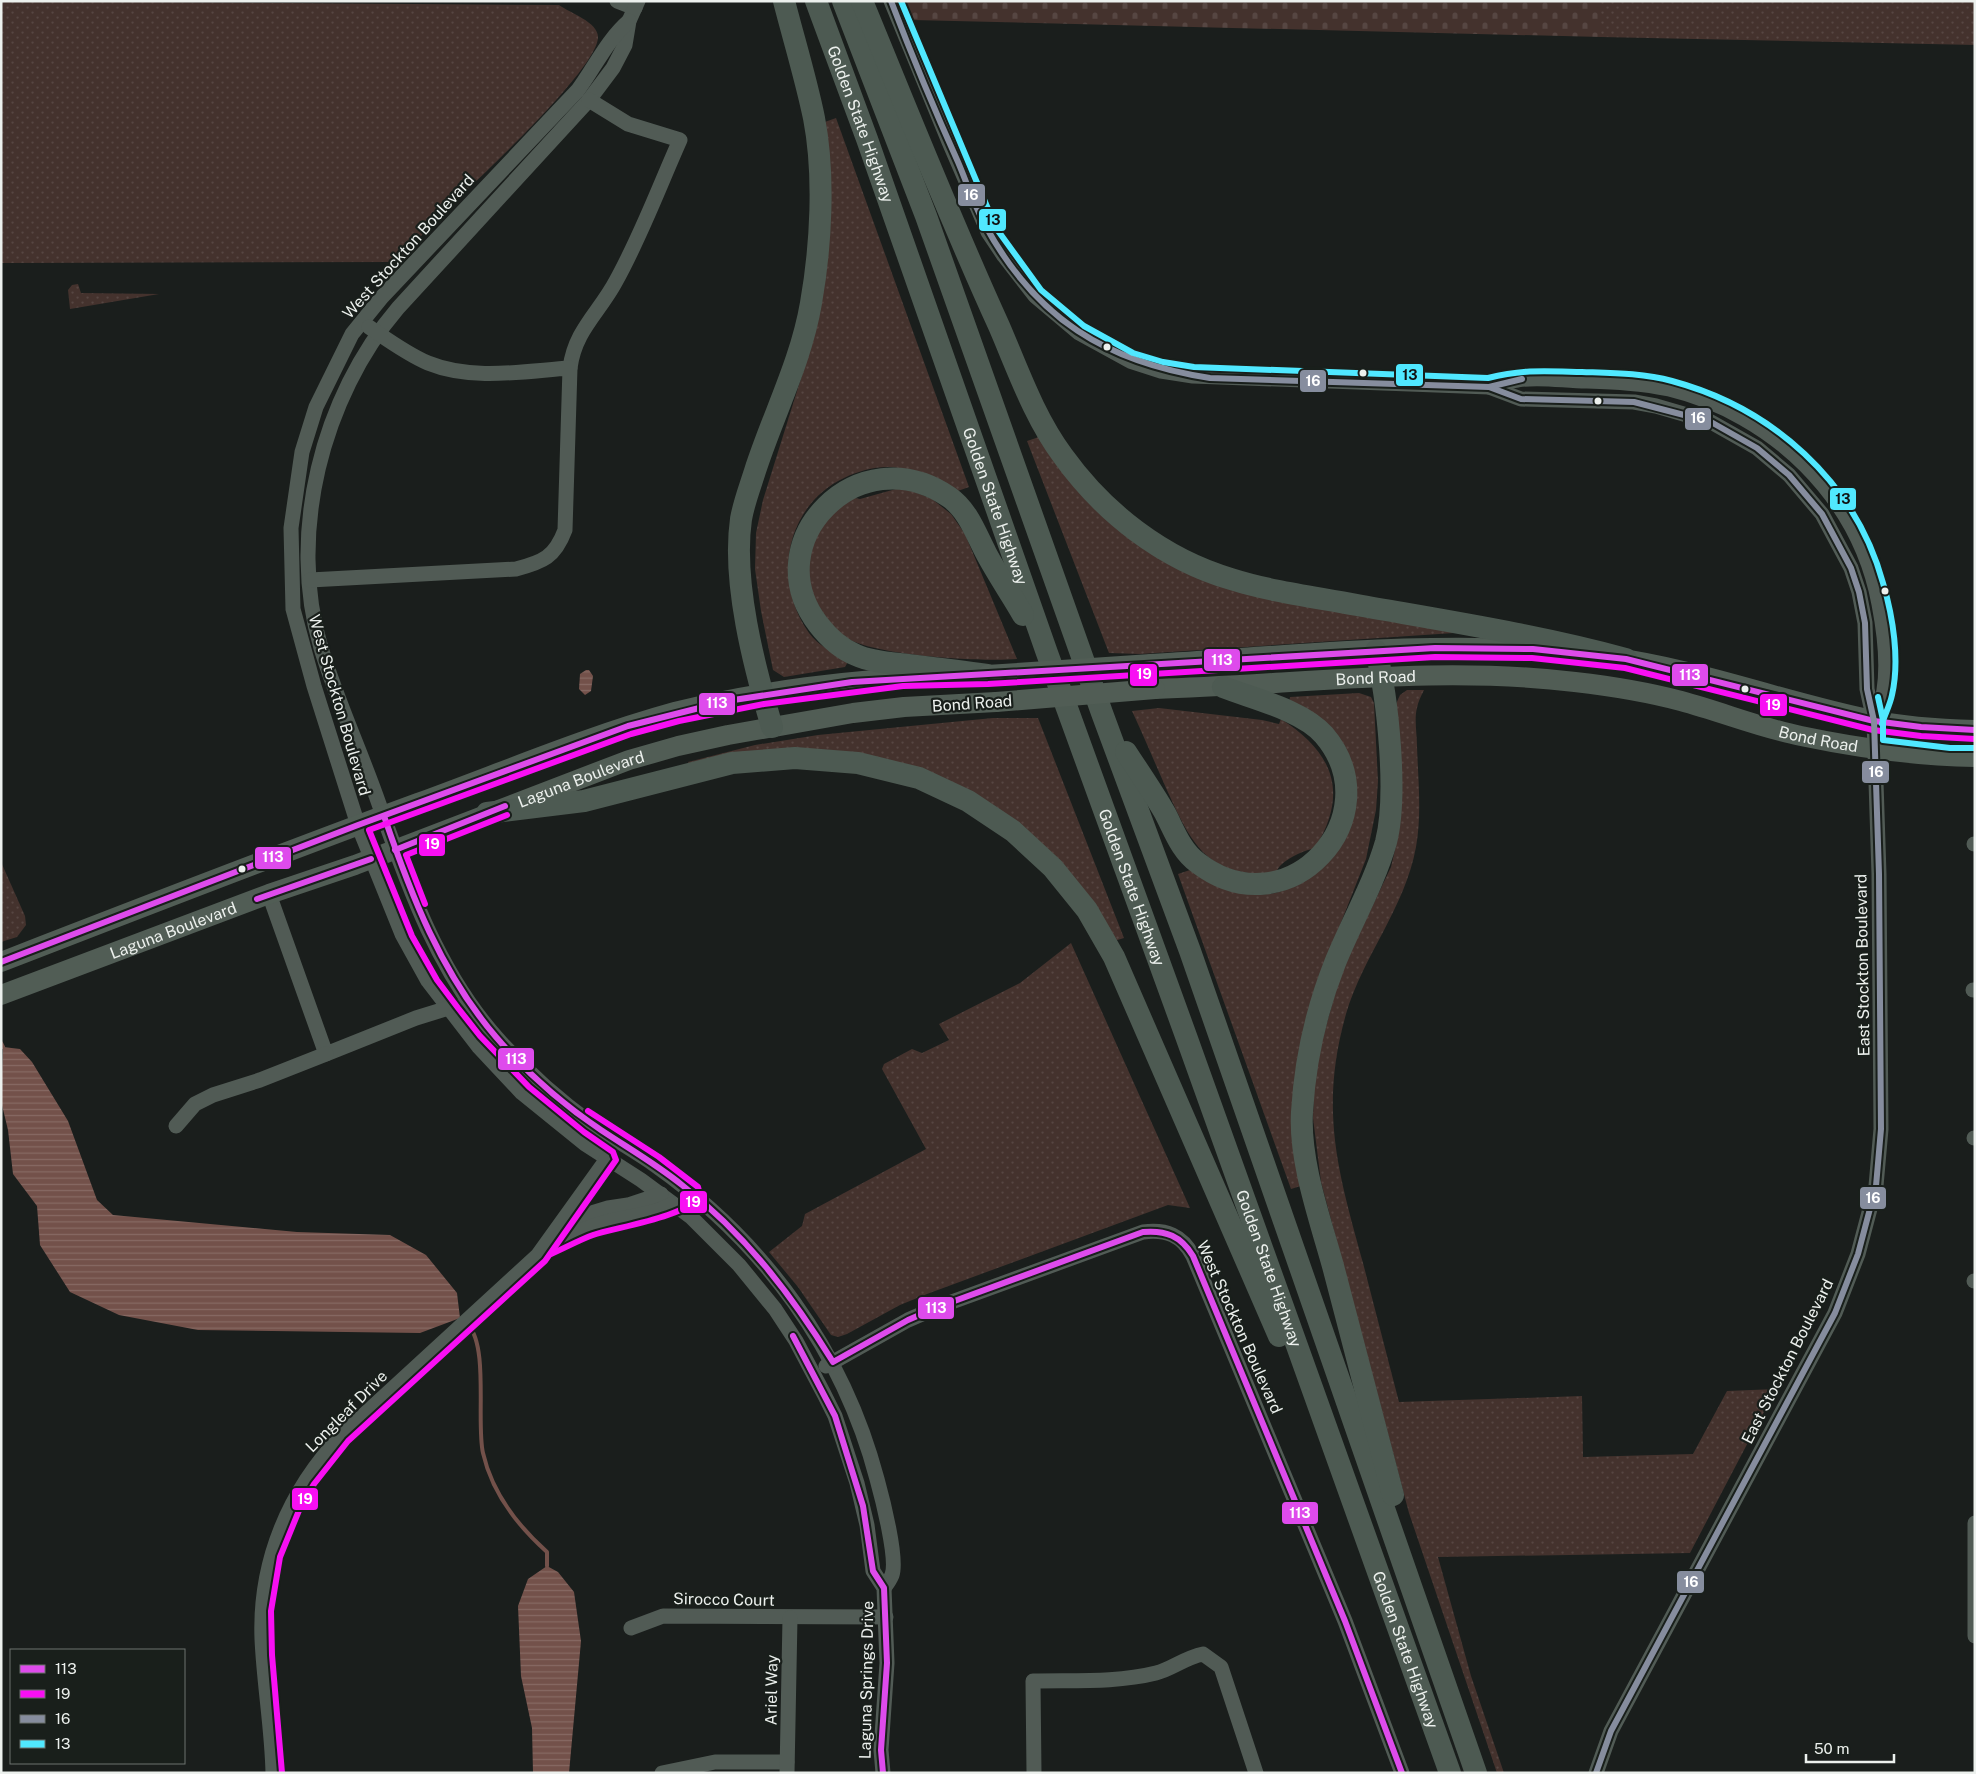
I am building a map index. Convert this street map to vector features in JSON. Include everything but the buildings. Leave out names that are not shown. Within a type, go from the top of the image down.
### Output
[{"type":"highway","points":[[772,727],[763,695],[739,572],[741,518],[759,458],[805,331],[816,264],[820,181],[814,120],[784,1]]},
{"type":"highway","name":"Golden State Highway","points":[[816,1],[867,139],[1046,653],[1360,1519],[1450,1773]]},
{"type":"highway","name":"Golden State Highway","points":[[843,1],[926,216],[1102,713],[1190,950],[1476,1773]]},
{"type":"highway","points":[[862,1],[975,274],[1036,410],[1062,454],[1078,476],[1114,513],[1135,530],[1173,554],[1231,579],[1280,591],[1551,640],[1626,659]]},
{"type":"highway","points":[[987,675],[886,662],[856,655],[829,638],[810,613],[800,583],[801,551],[812,522],[833,498],[861,483],[892,477],[923,482],[950,498],[971,522],[986,553],[1046,653]]},
{"type":"highway","points":[[1376,651],[1382,676],[1390,757],[1391,806],[1386,842],[1335,962],[1324,995],[1306,1062],[1302,1112],[1308,1172],[1408,1550],[1410,1584]]},
{"type":"highway","points":[[1102,713],[1165,813],[1177,839],[1196,862],[1222,878],[1251,884],[1281,881],[1308,868],[1329,847],[1342,820],[1346,790],[1339,761],[1324,735],[1300,716],[1223,687]]},
{"type":"highway","points":[[487,813],[584,801],[732,763],[795,758],[858,763],[919,778],[968,801],[1013,831],[1052,868],[1087,910],[1114,957],[1360,1519]]},
{"type":"main road","name":"Bond Road","points":[[1376,651],[1435,648],[1533,649],[1626,659],[1717,680],[1874,721],[1921,727],[1975,730]]},
{"type":"main road","name":"Laguna Boulevard","points":[[1,962],[358,825],[628,726],[677,712],[763,695],[902,677],[987,675],[1376,651]]},
{"type":"main road","name":"Bond Road","points":[[772,727],[904,707],[996,702],[1155,689],[1223,687],[1382,676],[1486,676],[1576,682],[1680,701],[1800,736],[1874,748],[1949,757],[1975,757]]},
{"type":"main road","name":"Laguna Boulevard","points":[[1,995],[268,894],[371,859],[629,760],[678,746],[772,727]]},
{"type":"street","points":[[617,1],[634,10]]},
{"type":"street","name":"East Stockton Boulevard","points":[[892,1],[988,232],[1035,296],[1078,334],[1130,361],[1161,371],[1193,376],[1489,387],[1519,379],[1614,383],[1669,389],[1712,403],[1745,419],[1774,438],[1800,460],[1837,501],[1848,518],[1870,568],[1881,614],[1884,639],[1884,691],[1874,721]]},
{"type":"street","name":"West Stockton Boulevard","points":[[384,816],[321,646],[310,580],[310,528],[315,488],[326,434],[359,362],[377,332],[589,100],[613,68],[625,45],[634,10]]},
{"type":"street","name":"West Stockton Boulevard","points":[[358,825],[314,686],[293,609],[290,555],[295,491],[302,452],[316,407],[360,322],[578,90],[599,60],[613,35],[634,10]]},
{"type":"street","points":[[310,580],[516,569],[535,565],[546,559],[554,550],[565,530],[570,368],[572,356],[582,329],[616,281],[680,140],[628,124],[589,100]]},
{"type":"street","points":[[360,322],[428,363],[456,371],[483,373],[570,368]]},
{"type":"street","name":"East Stockton Boulevard","points":[[1489,387],[1521,399],[1634,402],[1656,406],[1711,422],[1757,448],[1789,475],[1813,502],[1834,533],[1859,592],[1865,623],[1868,689],[1874,721],[1878,866],[1881,1129],[1876,1186],[1858,1254],[1834,1314],[1611,1730],[1596,1773]]},
{"type":"street","points":[[1757,448],[1766,446],[1774,449],[1822,497],[1837,501]]},
{"type":"street","name":"Laguna Springs Drive","points":[[384,816],[411,895],[435,944],[464,993],[496,1037],[536,1078],[592,1124],[654,1164],[707,1205],[761,1259],[792,1297],[833,1362],[863,1433],[884,1506],[894,1572],[884,1588]]},
{"type":"street","name":"Laguna Springs Drive","points":[[358,825],[409,948],[447,1007],[478,1046],[517,1088],[550,1118],[607,1159],[661,1194],[717,1242],[748,1274],[775,1309],[814,1374],[835,1416],[847,1450],[865,1516],[873,1571],[884,1588],[887,1663],[881,1750],[883,1773]]},
{"type":"street","points":[[268,894],[326,1054]]},
{"type":"street","points":[[176,1126],[195,1104],[213,1094],[260,1080],[447,1007],[457,1006],[482,1033],[496,1037]]},
{"type":"street","points":[[478,1046],[494,1051],[521,1078],[525,1080],[536,1078]]},
{"type":"street","points":[[517,1088],[531,1090],[574,1124],[592,1124]]},
{"type":"street","name":"Longleaf Drive","points":[[273,1773],[262,1638],[263,1607],[266,1574],[282,1525],[295,1496],[324,1454],[406,1376],[481,1310],[547,1246],[607,1159]]},
{"type":"street","name":"Longleaf Drive","points":[[558,1230],[585,1214],[628,1205],[661,1194]]},
{"type":"street","name":"Longleaf Drive","points":[[547,1246],[590,1227],[631,1218],[673,1204]]},
{"type":"street","name":"West Stockton Boulevard","points":[[814,1374],[908,1320],[938,1307],[1143,1232],[1155,1230],[1167,1232],[1181,1240],[1193,1256],[1322,1565],[1402,1773]]},
{"type":"street","points":[[1975,1523],[1975,1636]]},
{"type":"street","name":"Sirocco Court","points":[[631,1628],[663,1616],[886,1617]]},
{"type":"street","name":"Ariel Way","points":[[787,1768],[790,1618]]},
{"type":"street","points":[[1034,1773],[1033,1681],[1131,1678],[1159,1672],[1187,1657],[1203,1654],[1221,1667],[1256,1773]]},
{"type":"street","points":[[662,1773],[715,1762],[787,1768]]},
{"type":"green space","points":[[1,1],[559,5],[589,22],[597,32],[598,37],[593,52],[579,73],[558,98],[396,262],[1,263]]},
{"type":"green space","points":[[905,1],[1601,1],[1601,37],[912,20]]},
{"type":"green space","points":[[1601,1],[1975,1],[1975,45],[1601,37]]},
{"type":"green space","points":[[836,118],[969,487],[955,492],[928,477],[914,472],[885,467],[871,469],[844,478],[824,491],[808,507],[797,526],[790,546],[788,568],[791,591],[797,613],[813,638],[827,649],[849,660],[845,667],[784,677],[773,670],[761,611],[755,569],[756,533],[763,500],[807,359],[822,123]]},
{"type":"green space","points":[[78,284],[81,293],[159,294],[70,309],[68,290],[72,285]]},
{"type":"green space","points":[[1042,436],[1139,542],[1454,633],[1140,654],[1109,653],[1027,441]]},
{"type":"green space","points":[[903,487],[932,499],[951,514],[965,534],[1017,659],[979,660],[928,656],[879,649],[859,644],[845,637],[831,625],[824,615],[812,593],[808,577],[810,543],[816,531],[850,497],[860,499]]},
{"type":"green space","points":[[1407,690],[1424,690],[1416,712],[1419,809],[1416,847],[1403,891],[1353,993],[1346,1014],[1338,1048],[1333,1111],[1335,1140],[1346,1199],[1399,1402],[1582,1396],[1583,1457],[1693,1454],[1727,1391],[1776,1389],[1690,1553],[1438,1557],[1471,1676],[1504,1773],[1497,1773],[1409,1513],[1321,1182],[1313,1118],[1315,1066],[1341,972],[1391,867],[1397,841],[1396,704],[1400,695]]},
{"type":"green space","points":[[1359,693],[1371,697],[1374,703],[1378,781],[1376,810],[1366,859],[1320,976],[1304,1185],[1291,1189],[1178,874],[1190,870],[1219,886],[1241,893],[1252,894],[1279,892],[1304,881],[1353,780],[1289,704],[1290,697]]},
{"type":"green space","points":[[1159,708],[1262,720],[1279,724],[1281,719],[1299,732],[1324,760],[1331,776],[1333,792],[1331,809],[1325,828],[1315,848],[1287,860],[1278,868],[1276,873],[1252,873],[1233,870],[1217,863],[1204,853],[1194,841],[1175,808],[1132,711]]},
{"type":"green space","points":[[993,718],[1038,718],[1124,938],[1111,942],[1086,900],[920,771],[690,767],[688,762],[755,745],[818,735]]},
{"type":"green space","points":[[1,862],[25,916],[26,925],[17,937],[1,942]]},
{"type":"green space","points":[[1071,943],[1190,1208],[1168,1205],[927,1294],[900,1305],[847,1334],[838,1337],[831,1335],[798,1287],[769,1252],[802,1226],[805,1214],[926,1149],[882,1069],[884,1064],[912,1049],[922,1053],[949,1040],[939,1024],[1020,983]]},
{"type":"shaded area","points":[[589,670],[593,676],[591,691],[585,695],[579,689],[580,674]]},
{"type":"shaded area","points":[[3,1047],[20,1049],[32,1062],[68,1121],[97,1200],[113,1215],[297,1232],[390,1235],[426,1255],[457,1293],[460,1318],[420,1333],[198,1330],[119,1315],[70,1292],[40,1245],[37,1206],[13,1174],[8,1130],[1,1101]]},
{"type":"shaded area","points":[[547,1566],[558,1572],[574,1592],[581,1641],[569,1773],[533,1773],[532,1728],[521,1676],[518,1606],[528,1579]]},
{"type":"waterway","points":[[1,1043],[3,1047]]},
{"type":"waterway","points":[[468,1325],[474,1335],[478,1350],[481,1440],[487,1468],[500,1495],[516,1520],[547,1552],[547,1566]]},
{"type":"transit line","name":"16","points":[[891,1],[923,82],[985,225],[1005,258],[1027,286],[1051,310],[1078,331],[1138,361],[1173,371],[1210,378],[1489,387],[1522,379]]},
{"type":"transit line","name":"13","points":[[901,1],[996,228],[1041,290],[1084,326],[1133,353],[1163,362],[1194,367],[1488,378],[1535,371],[1638,375],[1661,378],[1709,393],[1743,410],[1775,430],[1804,454],[1830,481],[1852,512],[1870,546],[1887,596],[1895,653],[1892,695],[1882,724]]},
{"type":"transit line","name":"16","points":[[1489,387],[1521,399],[1634,402],[1711,422],[1757,448],[1789,475],[1822,514],[1851,568],[1859,592],[1865,623],[1867,689],[1874,721],[1879,874],[1881,1129],[1876,1186],[1858,1254],[1835,1313],[1611,1731],[1596,1773]]},
{"type":"transit line","name":"113","points":[[1,962],[358,825],[628,726],[727,701],[852,682],[1435,648],[1533,649],[1626,659],[1874,721],[1921,727],[1975,730]]},
{"type":"transit line","name":"19","points":[[282,1773],[272,1655],[271,1611],[280,1557],[300,1508],[314,1484],[348,1441],[545,1261],[616,1160],[613,1152],[584,1132],[529,1087],[480,1036],[437,980],[412,936],[369,830],[631,734],[679,721],[764,704],[903,686],[988,684],[1435,657],[1532,658],[1625,668],[1873,730],[1921,736],[1975,739]]},
{"type":"transit line","name":"13","points":[[1878,697],[1883,720],[1883,740],[1950,748],[1975,748]]},
{"type":"transit line","name":"113","points":[[395,850],[505,806]]},
{"type":"transit line","name":"19","points":[[425,904],[406,855],[507,815]]},
{"type":"transit line","name":"113","points":[[384,816],[417,904],[444,960],[459,987],[496,1037],[532,1075],[559,1098],[601,1130],[672,1177],[726,1224],[765,1266],[783,1289],[833,1362],[908,1320],[938,1307],[1143,1232],[1166,1233],[1178,1239],[1193,1256],[1345,1621],[1402,1773]]},
{"type":"transit line","name":"113","points":[[257,899],[371,859]]},
{"type":"transit line","name":"19","points":[[551,1254],[593,1235],[667,1215],[693,1203],[700,1195],[698,1187],[659,1157],[588,1111]]},
{"type":"transit line","name":"113","points":[[793,1336],[835,1416],[863,1506],[873,1571],[884,1588],[887,1663],[881,1750],[883,1773]]}]
